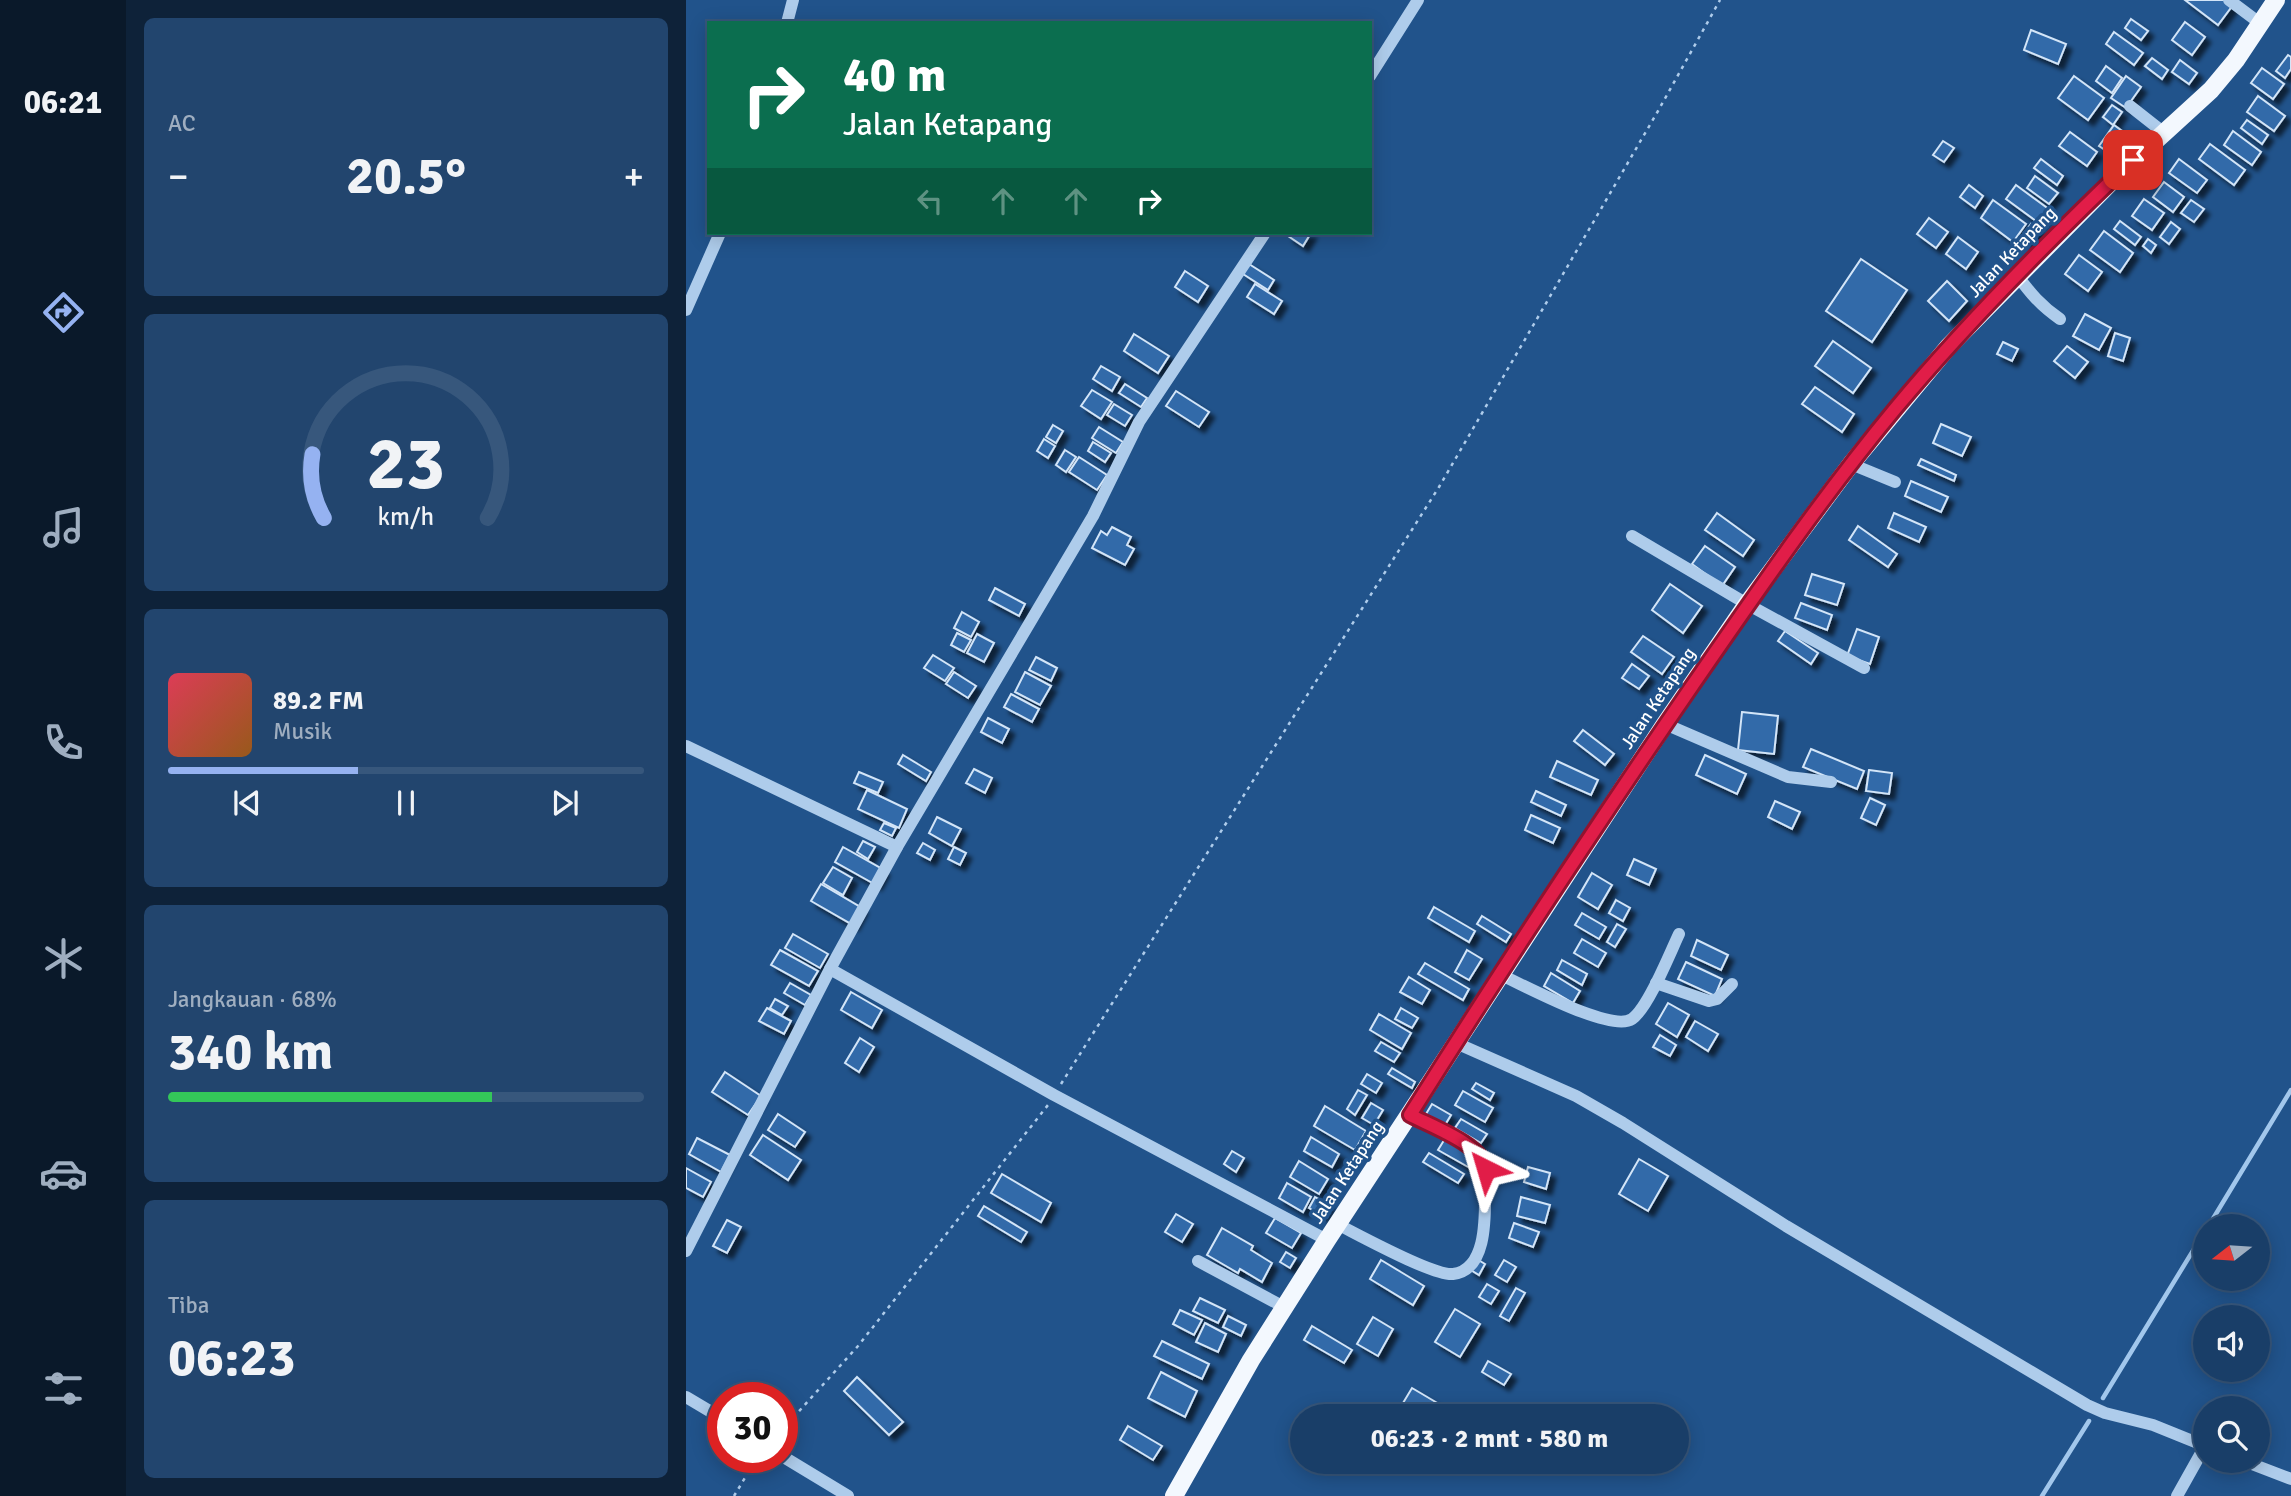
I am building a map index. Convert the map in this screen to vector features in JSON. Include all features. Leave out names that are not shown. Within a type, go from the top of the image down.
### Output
[{"type":"main road","name":"Jalan Ketapang","points":[[1174,1496],[1251,1360],[1327,1240],[1665,724],[1747,604],[1851,464],[1950,346],[2017,275],[2163,132],[2211,90],[2236,60],[2276,0]]},
{"type":"street","points":[[788,21],[793,0]]},
{"type":"street","points":[[1372,73],[1418,0]]},
{"type":"street","points":[[2229,0],[2261,24]]},
{"type":"street","points":[[2130,106],[2163,132]]},
{"type":"street","points":[[686,310],[719,235]]},
{"type":"street","points":[[686,1251],[830,969],[897,847],[1093,516],[1139,422],[1264,235]]},
{"type":"street","points":[[2017,275],[2037,301],[2060,319]]},
{"type":"street","points":[[1851,464],[1895,482]]},
{"type":"street","points":[[1632,536],[1747,604],[1864,668]]},
{"type":"street","points":[[1665,724],[1788,777],[1830,782]]},
{"type":"street","points":[[686,746],[897,847]]},
{"type":"street","points":[[1501,975],[1571,1008],[1613,1023],[1625,1022],[1633,1018],[1656,983],[1679,934]]},
{"type":"street","points":[[830,969],[1054,1095],[1327,1240]]},
{"type":"street","points":[[1656,983],[1709,1001],[1717,999],[1732,984]]},
{"type":"street","points":[[1456,1043],[1576,1096],[1623,1122],[1809,1240],[2087,1405],[2105,1413],[2153,1425],[2193,1441]]},
{"type":"street","points":[[1338,1224],[1446,1273],[1455,1274],[1468,1266],[1484,1235],[1485,1162],[1472,1148],[1410,1115]]},
{"type":"street","points":[[1198,1261],[1284,1307]]},
{"type":"street","points":[[686,1396],[707,1409]]},
{"type":"street","points":[[798,1466],[848,1496]]},
{"type":"street","points":[[2177,1496],[2193,1467]]},
{"type":"street","points":[[2270,1471],[2291,1479]]},
{"type":"path","points":[[798,1412],[858,1346],[1040,1117],[1439,487],[1720,0]]},
{"type":"path","points":[[734,1496],[748,1473]]},
{"type":"building","points":[[2185,0],[2227,0],[2233,5],[2218,25]]},
{"type":"building","points":[[2131,19],[2148,31],[2141,40],[2125,28]]},
{"type":"building","points":[[2185,22],[2205,37],[2192,55],[2172,40]]},
{"type":"building","points":[[2031,30],[2066,44],[2058,64],[2024,50]]},
{"type":"building","points":[[2114,32],[2143,53],[2134,65],[2106,44]]},
{"type":"building","points":[[2288,55],[2291,57],[2291,69],[2285,78],[2276,71]]},
{"type":"building","points":[[2152,58],[2168,70],[2162,79],[2145,66]]},
{"type":"building","points":[[2180,60],[2197,73],[2189,84],[2172,72]]},
{"type":"building","points":[[2106,66],[2122,78],[2112,93],[2096,81]]},
{"type":"building","points":[[2262,68],[2284,84],[2273,99],[2251,83]]},
{"type":"building","points":[[2074,76],[2104,98],[2088,120],[2058,98]]},
{"type":"building","points":[[2126,76],[2141,87],[2126,108],[2111,98]]},
{"type":"building","points":[[2258,96],[2285,116],[2274,131],[2247,112]]},
{"type":"building","points":[[2112,105],[2122,112],[2113,125],[2103,117]]},
{"type":"building","points":[[2247,120],[2268,135],[2262,144],[2241,128]]},
{"type":"building","points":[[2114,125],[2129,136],[2114,156],[2099,146]]},
{"type":"building","points":[[2233,131],[2261,152],[2252,165],[2224,145]]},
{"type":"building","points":[[2070,132],[2097,152],[2087,166],[2059,146]]},
{"type":"building","points":[[1943,141],[1954,148],[1944,162],[1933,155]]},
{"type":"building","points":[[2210,144],[2245,170],[2234,185],[2199,159]]},
{"type":"building","points":[[2041,159],[2063,176],[2057,185],[2034,168]]},
{"type":"building","points":[[2179,159],[2207,180],[2197,193],[2169,173]]},
{"type":"building","points":[[2035,176],[2058,193],[2049,204],[2027,188]]},
{"type":"building","points":[[2164,182],[2184,197],[2173,212],[2153,197]]},
{"type":"building","points":[[1969,185],[1983,196],[1975,208],[1960,197]]},
{"type":"building","points":[[2016,185],[2050,210],[2040,224],[2006,199]]},
{"type":"building","points":[[2144,199],[2164,213],[2152,230],[2132,216]]},
{"type":"building","points":[[1993,200],[2026,224],[2013,242],[1981,218]]},
{"type":"building","points":[[2191,200],[2204,209],[2194,222],[2181,213]]},
{"type":"building","points":[[1929,218],[1948,232],[1936,248],[1917,234]]},
{"type":"building","points":[[2120,221],[2141,237],[2135,245],[2114,229]]},
{"type":"building","points":[[2171,222],[2180,229],[2169,244],[2160,237]]},
{"type":"building","points":[[2031,224],[2040,231],[2030,244],[2021,237]]},
{"type":"building","points":[[2104,231],[2133,253],[2120,272],[2090,250]]},
{"type":"building","points":[[1289,235],[1310,235],[1303,246]]},
{"type":"building","points":[[1958,237],[1978,252],[1966,269],[1946,254]]},
{"type":"building","points":[[2148,239],[2156,245],[2151,253],[2143,246]]},
{"type":"building","points":[[2079,255],[2102,272],[2088,291],[2065,274]]},
{"type":"building","points":[[1861,259],[1907,290],[1872,342],[1826,311]]},
{"type":"building","points":[[1249,264],[1274,280],[1268,290],[1243,274]]},
{"type":"building","points":[[1185,271],[1208,286],[1198,302],[1175,287]]},
{"type":"building","points":[[1947,281],[1967,301],[1949,321],[1928,301]]},
{"type":"building","points":[[1255,284],[1282,301],[1274,314],[1247,297]]},
{"type":"building","points":[[2085,314],[2111,328],[2099,350],[2073,336]]},
{"type":"building","points":[[2115,333],[2130,338],[2123,361],[2108,356]]},
{"type":"building","points":[[1134,334],[1169,356],[1158,373],[1124,351]]},
{"type":"building","points":[[1833,341],[1871,368],[1853,393],[1815,366]]},
{"type":"building","points":[[2003,342],[2018,349],[2012,361],[1997,354]]},
{"type":"building","points":[[2067,346],[2088,362],[2075,378],[2054,361]]},
{"type":"building","points":[[1101,366],[1120,377],[1112,391],[1093,379]]},
{"type":"building","points":[[1125,384],[1147,398],[1141,407],[1119,393]]},
{"type":"building","points":[[1815,387],[1854,414],[1842,432],[1802,404]]},
{"type":"building","points":[[1092,390],[1112,402],[1101,419],[1081,406]]},
{"type":"building","points":[[1176,391],[1209,412],[1199,427],[1166,406]]},
{"type":"building","points":[[1114,404],[1132,415],[1125,426],[1107,415]]},
{"type":"building","points":[[1941,424],[1971,437],[1962,456],[1933,443]]},
{"type":"building","points":[[1053,425],[1063,431],[1056,443],[1046,437]]},
{"type":"building","points":[[1099,427],[1123,442],[1116,453],[1092,438]]},
{"type":"building","points":[[1044,439],[1055,446],[1048,458],[1037,451]]},
{"type":"building","points":[[1093,442],[1111,453],[1105,462],[1088,451]]},
{"type":"building","points":[[1065,450],[1076,457],[1066,472],[1056,465]]},
{"type":"building","points":[[1079,457],[1107,475],[1097,490],[1069,472]]},
{"type":"building","points":[[1921,459],[1956,475],[1954,481],[1918,465]]},
{"type":"building","points":[[1911,481],[1948,497],[1941,512],[1905,496]]},
{"type":"building","points":[[1717,513],[1754,540],[1743,556],[1705,530]]},
{"type":"building","points":[[1894,513],[1926,527],[1919,542],[1888,528]]},
{"type":"building","points":[[1858,526],[1897,554],[1888,567],[1849,540]]},
{"type":"building","points":[[1112,527],[1131,537],[1127,545],[1134,549],[1125,565],[1092,548],[1101,531],[1107,535]]},
{"type":"building","points":[[1705,546],[1735,567],[1722,586],[1692,564]]},
{"type":"building","points":[[1812,574],[1844,584],[1837,605],[1805,595]]},
{"type":"building","points":[[1670,584],[1702,606],[1683,633],[1652,610]]},
{"type":"building","points":[[995,588],[1025,604],[1019,616],[989,600]]},
{"type":"building","points":[[1801,603],[1832,615],[1827,630],[1795,618]]},
{"type":"building","points":[[962,612],[979,622],[971,637],[954,628]]},
{"type":"building","points":[[1857,629],[1879,637],[1870,664],[1847,656]]},
{"type":"building","points":[[1785,631],[1818,653],[1811,664],[1778,641]]},
{"type":"building","points":[[957,633],[971,640],[964,652],[951,645]]},
{"type":"building","points":[[977,634],[994,643],[984,662],[967,653]]},
{"type":"building","points":[[1643,636],[1674,657],[1662,674],[1631,652]]},
{"type":"building","points":[[933,655],[954,668],[945,681],[924,668]]},
{"type":"building","points":[[1036,657],[1057,668],[1051,681],[1029,670]]},
{"type":"building","points":[[1632,664],[1649,676],[1639,689],[1622,678]]},
{"type":"building","points":[[954,672],[976,686],[968,698],[946,684]]},
{"type":"building","points":[[1025,672],[1051,686],[1040,705],[1015,692]]},
{"type":"building","points":[[1011,694],[1039,709],[1032,722],[1004,707]]},
{"type":"building","points":[[1742,712],[1778,716],[1774,754],[1738,750]]},
{"type":"building","points":[[988,718],[1009,729],[1002,743],[981,732]]},
{"type":"building","points":[[1583,730],[1614,754],[1605,765],[1574,741]]},
{"type":"building","points":[[1811,749],[1864,771],[1857,789],[1803,767]]},
{"type":"building","points":[[903,755],[931,772],[926,781],[898,764]]},
{"type":"building","points":[[1705,755],[1746,774],[1737,794],[1696,775]]},
{"type":"building","points":[[1557,761],[1598,780],[1591,795],[1550,777]]},
{"type":"building","points":[[974,769],[992,778],[985,793],[966,783]]},
{"type":"building","points":[[1869,770],[1892,773],[1889,794],[1866,791]]},
{"type":"building","points":[[859,772],[883,782],[878,793],[854,783]]},
{"type":"building","points":[[867,790],[907,809],[899,828],[858,809]]},
{"type":"building","points":[[1536,791],[1566,805],[1561,816],[1531,802]]},
{"type":"building","points":[[1870,798],[1885,805],[1876,825],[1861,818]]},
{"type":"building","points":[[1775,801],[1800,812],[1792,829],[1768,817]]},
{"type":"building","points":[[1531,815],[1560,828],[1553,843],[1525,830]]},
{"type":"building","points":[[937,817],[961,829],[952,846],[929,833]]},
{"type":"building","points":[[884,823],[896,828],[892,836],[880,830]]},
{"type":"building","points":[[863,841],[875,847],[868,859],[857,852]]},
{"type":"building","points":[[923,843],[935,850],[930,860],[917,853]]},
{"type":"building","points":[[843,847],[884,870],[876,885],[835,862]]},
{"type":"building","points":[[954,847],[966,853],[960,865],[948,859]]},
{"type":"building","points":[[1634,859],[1656,869],[1649,885],[1627,875]]},
{"type":"building","points":[[833,867],[852,878],[843,895],[823,883]]},
{"type":"building","points":[[1592,873],[1612,885],[1598,909],[1578,897]]},
{"type":"building","points":[[821,884],[862,908],[853,925],[811,901]]},
{"type":"building","points":[[1616,900],[1630,908],[1623,921],[1609,913]]},
{"type":"building","points":[[1434,907],[1475,931],[1469,942],[1428,918]]},
{"type":"building","points":[[1582,913],[1606,927],[1599,939],[1575,925]]},
{"type":"building","points":[[1482,916],[1511,934],[1506,942],[1477,924]]},
{"type":"building","points":[[1617,924],[1626,929],[1615,947],[1607,942]]},
{"type":"building","points":[[793,934],[828,954],[820,968],[785,948]]},
{"type":"building","points":[[1582,939],[1606,953],[1598,967],[1574,953]]},
{"type":"building","points":[[1697,940],[1728,955],[1721,970],[1691,956]]},
{"type":"building","points":[[780,950],[818,971],[809,986],[771,965]]},
{"type":"building","points":[[1467,950],[1482,959],[1469,980],[1455,972]]},
{"type":"building","points":[[1562,960],[1587,974],[1582,985],[1557,970]]},
{"type":"building","points":[[1686,962],[1722,979],[1715,996],[1678,979]]},
{"type":"building","points":[[1425,963],[1469,989],[1463,1000],[1418,974]]},
{"type":"building","points":[[1551,973],[1580,991],[1573,1003],[1544,986]]},
{"type":"building","points":[[1409,977],[1430,990],[1422,1004],[1400,992]]},
{"type":"building","points":[[790,983],[811,995],[805,1005],[784,993]]},
{"type":"building","points":[[851,992],[882,1010],[872,1028],[841,1010]]},
{"type":"building","points":[[775,999],[788,1006],[782,1015],[770,1008]]},
{"type":"building","points":[[1668,1003],[1689,1015],[1677,1037],[1656,1024]]},
{"type":"building","points":[[767,1008],[791,1021],[784,1034],[759,1021]]},
{"type":"building","points":[[1401,1008],[1418,1018],[1412,1028],[1395,1019]]},
{"type":"building","points":[[1379,1014],[1411,1033],[1402,1049],[1370,1030]]},
{"type":"building","points":[[1695,1021],[1718,1034],[1708,1051],[1686,1037]]},
{"type":"building","points":[[1660,1035],[1676,1045],[1670,1056],[1653,1047]]},
{"type":"building","points":[[860,1038],[874,1047],[859,1072],[845,1063]]},
{"type":"building","points":[[1381,1042],[1400,1053],[1394,1062],[1375,1051]]},
{"type":"building","points":[[1392,1068],[1415,1082],[1412,1088],[1388,1074]]},
{"type":"building","points":[[725,1072],[761,1096],[748,1115],[712,1092]]},
{"type":"building","points":[[1367,1074],[1382,1083],[1376,1093],[1361,1084]]},
{"type":"building","points":[[1476,1083],[1494,1093],[1490,1100],[1472,1089]]},
{"type":"building","points":[[1358,1090],[1367,1095],[1355,1115],[1347,1109]]},
{"type":"building","points":[[1463,1091],[1493,1108],[1485,1122],[1455,1105]]},
{"type":"building","points":[[1371,1103],[1383,1110],[1374,1125],[1362,1118]]},
{"type":"building","points":[[1432,1104],[1451,1115],[1442,1130],[1423,1119]]},
{"type":"building","points":[[1325,1106],[1366,1131],[1355,1150],[1314,1126]]},
{"type":"building","points":[[778,1114],[805,1132],[795,1147],[768,1130]]},
{"type":"building","points":[[1461,1119],[1487,1134],[1481,1143],[1455,1128]]},
{"type":"building","points":[[763,1135],[801,1160],[788,1180],[750,1155]]},
{"type":"building","points":[[1311,1137],[1339,1154],[1332,1167],[1304,1151]]},
{"type":"building","points":[[1446,1137],[1477,1156],[1470,1168],[1438,1150]]},
{"type":"building","points":[[697,1138],[730,1155],[721,1172],[689,1154]]},
{"type":"building","points":[[1232,1151],[1244,1158],[1236,1172],[1224,1164]]},
{"type":"building","points":[[1429,1153],[1464,1174],[1458,1183],[1423,1162]]},
{"type":"building","points":[[1639,1159],[1668,1176],[1648,1211],[1619,1194]]},
{"type":"building","points":[[1299,1161],[1328,1179],[1319,1194],[1290,1177]]},
{"type":"building","points":[[1528,1167],[1550,1173],[1546,1189],[1524,1182]]},
{"type":"building","points":[[686,1168],[711,1182],[703,1197],[686,1188]]},
{"type":"building","points":[[1002,1174],[1051,1203],[1041,1222],[991,1193]]},
{"type":"building","points":[[1287,1183],[1311,1197],[1303,1212],[1279,1198]]},
{"type":"building","points":[[1315,1197],[1329,1205],[1322,1216],[1309,1208]]},
{"type":"building","points":[[1521,1197],[1550,1205],[1545,1223],[1517,1216]]},
{"type":"building","points":[[984,1206],[1027,1232],[1021,1242],[978,1216]]},
{"type":"building","points":[[1176,1214],[1193,1224],[1182,1242],[1165,1232]]},
{"type":"building","points":[[1275,1218],[1301,1233],[1292,1248],[1266,1233]]},
{"type":"building","points":[[727,1220],[741,1227],[727,1253],[713,1246]]},
{"type":"building","points":[[1514,1223],[1539,1232],[1533,1247],[1509,1238]]},
{"type":"building","points":[[1222,1228],[1253,1246],[1251,1250],[1272,1263],[1262,1282],[1240,1269],[1238,1273],[1207,1255]]},
{"type":"building","points":[[1286,1252],[1296,1258],[1290,1268],[1280,1262]]},
{"type":"building","points":[[1475,1258],[1485,1264],[1479,1275],[1469,1269]]},
{"type":"building","points":[[1381,1260],[1424,1286],[1413,1305],[1370,1279]]},
{"type":"building","points":[[1504,1260],[1516,1267],[1507,1282],[1495,1275]]},
{"type":"building","points":[[1487,1284],[1499,1291],[1491,1304],[1479,1297]]},
{"type":"building","points":[[1516,1288],[1525,1293],[1509,1321],[1500,1316]]},
{"type":"building","points":[[1200,1298],[1225,1310],[1218,1323],[1193,1311]]},
{"type":"building","points":[[1455,1309],[1480,1324],[1460,1357],[1435,1342]]},
{"type":"building","points":[[1180,1310],[1202,1320],[1194,1335],[1173,1324]]},
{"type":"building","points":[[1228,1316],[1246,1325],[1241,1336],[1223,1327]]},
{"type":"building","points":[[1373,1317],[1393,1329],[1378,1356],[1357,1344]]},
{"type":"building","points":[[1205,1323],[1226,1334],[1218,1352],[1196,1342]]},
{"type":"building","points":[[1312,1326],[1352,1350],[1344,1363],[1304,1340]]},
{"type":"building","points":[[1162,1341],[1209,1364],[1202,1379],[1154,1356]]},
{"type":"building","points":[[1488,1361],[1511,1374],[1504,1385],[1482,1372]]},
{"type":"building","points":[[1161,1372],[1197,1391],[1185,1417],[1148,1398]]},
{"type":"building","points":[[857,1377],[903,1422],[889,1435],[844,1391]]},
{"type":"building","points":[[1412,1388],[1439,1404],[1402,1404]]},
{"type":"building","points":[[1128,1426],[1162,1446],[1153,1460],[1120,1440]]},
{"type":"waterway","points":[[2216,1214],[2291,1090]]},
{"type":"waterway","points":[[2103,1398],[2193,1251]]},
{"type":"waterway","points":[[2042,1496],[2089,1421]]},
{"type":"route","points":[[1486,1169],[1482,1156],[1472,1148],[1410,1115],[1456,1043],[1665,724],[1747,604],[1851,464],[1950,346],[2133,160]]}]
